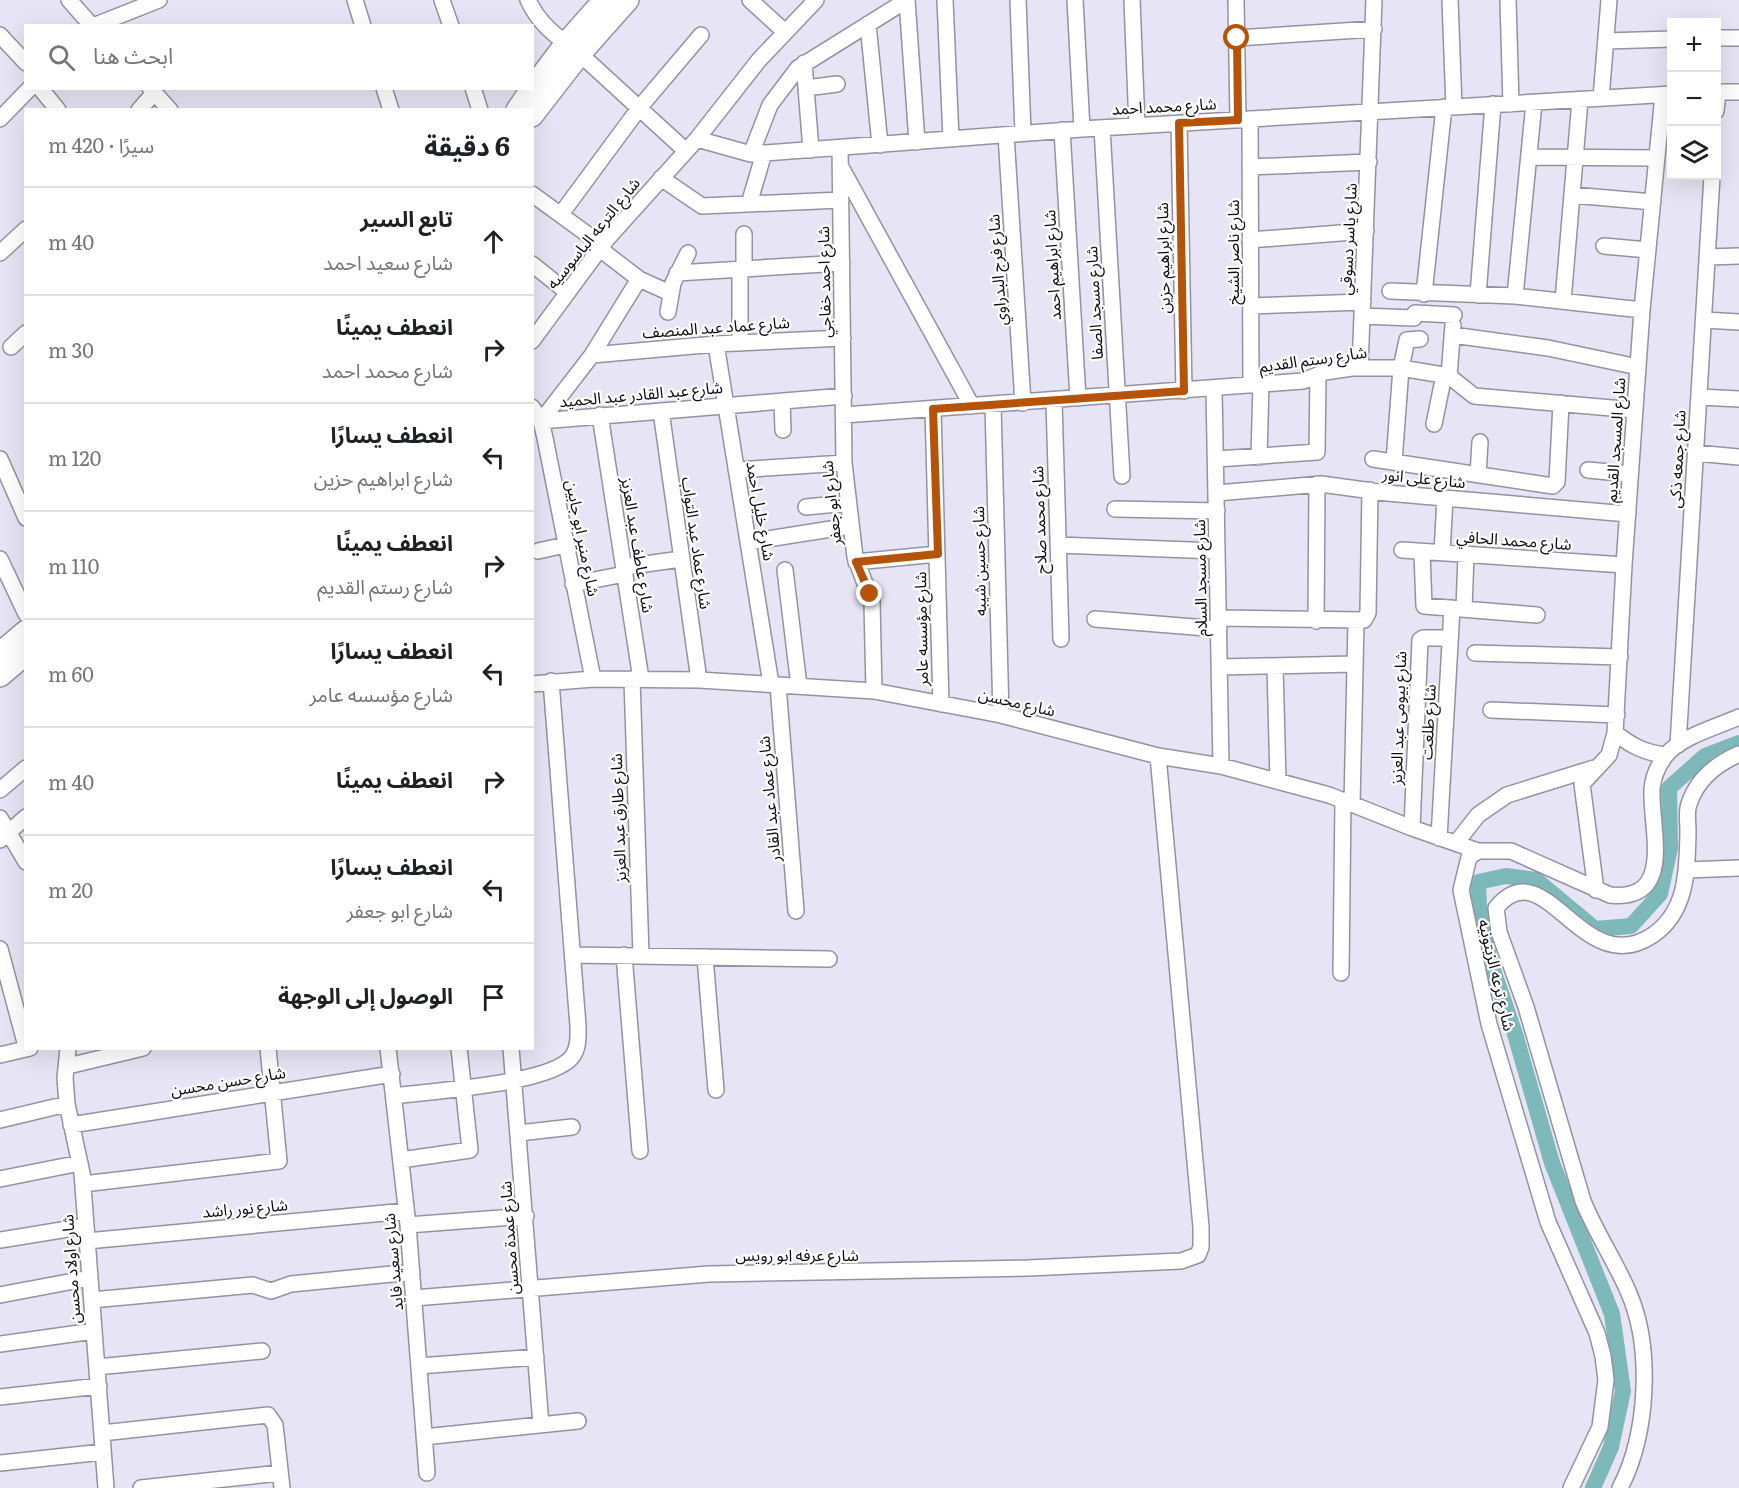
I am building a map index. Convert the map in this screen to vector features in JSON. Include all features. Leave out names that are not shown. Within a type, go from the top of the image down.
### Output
[{"type":"main road","points":[[534,113],[604,0]]},
{"type":"main road","points":[[534,86],[628,0]]},
{"type":"main road","points":[[518,108],[531,90]]},
{"type":"main road","points":[[0,676],[17,660],[24,638]]},
{"type":"street","points":[[69,0],[91,24]]},
{"type":"street","points":[[98,24],[159,0]]},
{"type":"street","points":[[355,0],[362,24]]},
{"type":"street","points":[[442,0],[450,24]]},
{"type":"street","name":"شارع محمد احمد","points":[[528,0],[549,31],[640,108],[691,145],[757,154],[1062,130],[1667,94]]},
{"type":"street","points":[[750,0],[785,32]]},
{"type":"street","name":"شارع الترعه الباسوسيه","points":[[534,339],[601,247],[691,145],[759,60],[816,0]]},
{"type":"street","points":[[749,204],[757,154],[774,98],[787,79],[804,63],[868,24],[883,7],[907,0],[917,142]]},
{"type":"street","points":[[945,0],[951,139]]},
{"type":"street","points":[[1018,0],[1023,134]]},
{"type":"street","points":[[1075,0],[1082,129]]},
{"type":"street","points":[[1132,0],[1137,126]]},
{"type":"street","name":"شارع ناصر الشيخ","points":[[1236,0],[1237,38],[1250,167],[1251,306],[1259,457]]},
{"type":"street","name":"شارع ياسر دسوقي","points":[[1360,368],[1374,0]]},
{"type":"street","points":[[1424,294],[1449,107],[1450,0]]},
{"type":"street","points":[[1508,0],[1510,104]]},
{"type":"street","points":[[1601,98],[1609,0]]},
{"type":"street","points":[[868,24],[880,145]]},
{"type":"street","points":[[1237,38],[1374,29]]},
{"type":"street","points":[[0,35],[24,61]]},
{"type":"street","points":[[561,214],[640,108],[701,35]]},
{"type":"street","points":[[1721,38],[1739,38]]},
{"type":"street","points":[[1606,41],[1667,39]]},
{"type":"street","points":[[804,63],[811,150]]},
{"type":"street","points":[[806,88],[837,84]]},
{"type":"street","points":[[0,119],[28,90]]},
{"type":"street","points":[[42,90],[56,108]]},
{"type":"street","points":[[385,90],[390,108]]},
{"type":"street","points":[[474,90],[479,108]]},
{"type":"street","points":[[140,108],[152,91],[168,108]]},
{"type":"street","points":[[1721,92],[1739,92]]},
{"type":"street","name":"شارع المسجد القديم","points":[[1596,890],[1582,787],[1585,778],[1613,748],[1615,733],[1642,310],[1657,158],[1667,94]]},
{"type":"street","points":[[1563,301],[1580,100]]},
{"type":"street","points":[[1515,296],[1534,103]]},
{"type":"street","points":[[1478,295],[1493,104]]},
{"type":"street","name":"شارع ابراهيم حزين","points":[[1179,123],[1184,391]]},
{"type":"street","name":"شارع مسجد الصفا","points":[[1102,128],[1122,476]]},
{"type":"street","name":"شارع ابراهيم احمد","points":[[1062,130],[1078,398]]},
{"type":"street","name":"شارع فرج البدراوي","points":[[1006,135],[1023,403]]},
{"type":"street","name":"شارع احمد خفاجي","points":[[840,148],[844,415]]},
{"type":"street","points":[[1528,157],[1657,158]]},
{"type":"street","points":[[1250,167],[1369,162]]},
{"type":"street","points":[[840,165],[972,406]]},
{"type":"street","points":[[661,178],[698,205],[841,200]]},
{"type":"street","name":"شارع جمعه ذكى","points":[[1672,750],[1696,453],[1712,180]]},
{"type":"street","points":[[534,195],[561,214],[639,279],[670,293]]},
{"type":"street","points":[[1572,195],[1653,202]]},
{"type":"street","points":[[0,254],[24,231]]},
{"type":"street","points":[[1250,240],[1366,231]]},
{"type":"street","points":[[740,343],[744,234]]},
{"type":"street","points":[[1604,246],[1648,250]]},
{"type":"street","points":[[668,312],[670,293],[677,273],[688,253]]},
{"type":"street","points":[[1707,257],[1739,256]]},
{"type":"street","points":[[677,273],[842,263]]},
{"type":"street","points":[[534,266],[567,292]]},
{"type":"street","name":"شارع عبد القادر عبد الحميد","points":[[537,414],[592,355],[639,279]]},
{"type":"street","points":[[1390,291],[1515,296],[1642,310]]},
{"type":"street","points":[[1434,424],[1447,375],[1456,294]]},
{"type":"street","points":[[1251,306],[1363,309],[1414,318],[1415,313],[1454,315]]},
{"type":"street","points":[[1704,320],[1739,322]]},
{"type":"street","points":[[11,347],[24,335]]},
{"type":"street","points":[[1452,335],[1548,348],[1638,366]]},
{"type":"street","name":"شارع عماد عبد المنصف","points":[[592,355],[716,344],[843,338]]},
{"type":"street","points":[[1394,462],[1401,368],[1407,340],[1420,339]]},
{"type":"street","name":"شارع خليل احمد","points":[[716,344],[774,684]]},
{"type":"street","name":"شارع رستم القديم","points":[[844,415],[1304,381],[1325,372],[1360,368],[1401,368],[1447,375],[1474,396],[1635,410]]},
{"type":"street","points":[[1217,459],[1313,454],[1318,450],[1318,375]]},
{"type":"street","name":"شارع مسجد السلام","points":[[1214,389],[1221,766]]},
{"type":"street","name":"شارع عبد القادر عبد الحميد","points":[[537,414],[600,415],[844,396]]},
{"type":"street","points":[[1699,397],[1739,399]]},
{"type":"street","name":"شارع محمد صلاح","points":[[1054,400],[1061,639]]},
{"type":"street","points":[[782,401],[783,430]]},
{"type":"street","points":[[1373,459],[1553,486],[1557,483],[1561,403]]},
{"type":"street","name":"شارع حسين شيبه","points":[[993,405],[1001,716]]},
{"type":"street","name":"شارع مؤسسه عامر","points":[[933,409],[941,704]]},
{"type":"street","name":"شارع عماد عبد التواب","points":[[661,411],[699,680]]},
{"type":"street","name":"شارع منير ابو جابين","points":[[537,414],[593,679]]},
{"type":"street","name":"شارع عاطف عبد العزيز","points":[[600,415],[624,570],[636,679]]},
{"type":"street","name":"شارع ابو جعفر","points":[[844,415],[844,463],[850,526],[856,562],[872,602],[874,691]]},
{"type":"street","points":[[1478,475],[1480,442]]},
{"type":"street","points":[[1696,453],[1739,457]]},
{"type":"street","points":[[0,459],[24,513]]},
{"type":"street","points":[[736,470],[844,463]]},
{"type":"street","points":[[1588,470],[1630,474]]},
{"type":"street","points":[[1317,484],[1317,621]]},
{"type":"street","name":"شارع على انور","points":[[1217,493],[1317,484],[1628,514]]},
{"type":"street","points":[[1341,973],[1354,664],[1358,622],[1368,613],[1371,490]]},
{"type":"street","points":[[1443,553],[1446,498]]},
{"type":"street","points":[[806,507],[847,503]]},
{"type":"street","points":[[1115,509],[1217,511]]},
{"type":"street","points":[[749,542],[850,526]]},
{"type":"street","points":[[538,551],[565,545]]},
{"type":"street","points":[[1058,545],[1217,550]]},
{"type":"street","name":"شارع محمد الحافي","points":[[1402,550],[1624,565]]},
{"type":"street","points":[[1422,552],[1422,603],[1425,606],[1537,615]]},
{"type":"street","points":[[856,562],[938,554]]},
{"type":"street","name":"شارع طلعت","points":[[1439,838],[1450,638],[1458,609],[1466,555]]},
{"type":"street","points":[[0,559],[24,610]]},
{"type":"street","points":[[573,584],[624,570],[681,559]]},
{"type":"street","points":[[785,570],[800,686]]},
{"type":"street","points":[[1095,619],[1219,623],[1358,622]]},
{"type":"street","name":"شارع بيومى عبد العزيز","points":[[1412,828],[1420,640],[1450,638]]},
{"type":"street","points":[[1475,652],[1620,657]]},
{"type":"street","points":[[1220,667],[1354,664]]},
{"type":"street","points":[[1275,666],[1278,781]]},
{"type":"street","name":"شارع محسن","points":[[534,684],[593,679],[699,680],[874,691],[1001,716],[1158,756],[1221,766],[1278,781],[1348,802],[1478,851]]},
{"type":"street","name":"شارع طارق عبد العزيز","points":[[636,679],[641,956]]},
{"type":"street","points":[[394,1096],[514,1080],[553,1071],[572,1056],[577,1046],[578,1026],[573,954],[551,681]]},
{"type":"street","name":"شارع عماد عبد القادر","points":[[774,684],[796,911]]},
{"type":"street","points":[[1491,710],[1617,715]]},
{"type":"street","points":[[1615,733],[1647,753],[1672,750],[1739,717]]},
{"type":"street","points":[[1478,851],[1511,851],[1596,890],[1624,897],[1638,892],[1648,883],[1655,870],[1652,787],[1657,770],[1672,750]]},
{"type":"street","name":"شارع ترعه الزيتونيه","points":[[1620,1488],[1634,1446],[1645,1382],[1644,1351],[1639,1321],[1628,1292],[1594,1230],[1583,1201],[1526,1007],[1499,932],[1496,908],[1504,898],[1515,892],[1528,891],[1540,895],[1585,933],[1603,942],[1621,947],[1640,943],[1659,931],[1674,913],[1683,892],[1687,870],[1688,805],[1708,772],[1739,754]]},
{"type":"street","name":"شارع عرفه ابو رويس","points":[[414,1298],[709,1274],[946,1271],[1181,1261],[1198,1255],[1201,1247],[1201,1227],[1158,756]]},
{"type":"street","points":[[1456,843],[1478,815],[1507,795],[1597,767]]},
{"type":"street","points":[[0,790],[24,770]]},
{"type":"street","points":[[0,818],[4,836],[24,860]]},
{"type":"street","points":[[4,836],[24,819]]},
{"type":"street","name":"شارع ترعه الزيتونيه","points":[[1478,851],[1469,857],[1464,868],[1461,890],[1489,1024],[1548,1222],[1597,1333],[1603,1356],[1606,1392],[1600,1427],[1571,1488]]},
{"type":"street","points":[[1687,870],[1739,868]]},
{"type":"street","points":[[0,949],[24,1037]]},
{"type":"street","points":[[573,954],[829,959]]},
{"type":"street","points":[[624,955],[640,1151]]},
{"type":"street","points":[[705,957],[717,1090]]},
{"type":"street","points":[[0,1055],[24,1049]]},
{"type":"street","name":"شارع اولاد محسن","points":[[68,1050],[65,1078],[67,1104],[83,1184],[106,1488]]},
{"type":"street","points":[[68,1066],[135,1050]]},
{"type":"street","points":[[83,1184],[277,1161],[280,1156],[268,1050]]},
{"type":"street","name":"شارع سعيد فايد","points":[[388,1050],[412,1272],[427,1473]]},
{"type":"street","points":[[401,1160],[470,1150],[459,1050]]},
{"type":"street","name":"شارع عمدة محسن","points":[[511,1050],[541,1425]]},
{"type":"street","name":"شارع حسن محسن","points":[[71,1125],[392,1074]]},
{"type":"street","points":[[0,1120],[67,1104]]},
{"type":"street","points":[[519,1133],[572,1127]]},
{"type":"street","points":[[0,1179],[80,1163]]},
{"type":"street","name":"شارع نور راشد","points":[[0,1240],[86,1233],[407,1218],[526,1216]]},
{"type":"street","points":[[92,1300],[253,1285],[271,1291],[291,1284],[412,1272]]},
{"type":"street","points":[[0,1295],[90,1278]]},
{"type":"street","points":[[0,1344],[94,1331]]},
{"type":"street","points":[[97,1367],[262,1350]]},
{"type":"street","points":[[419,1366],[536,1357]]},
{"type":"street","points":[[0,1397],[99,1386]]},
{"type":"street","points":[[102,1433],[262,1415],[268,1415],[275,1425],[281,1480],[141,1488]]},
{"type":"street","points":[[424,1437],[578,1421]]},
{"type":"street","points":[[0,1463],[103,1452]]},
{"type":"waterway","points":[[1593,1488],[1611,1447],[1623,1391],[1612,1314],[1552,1163],[1515,1034],[1489,958],[1479,906],[1478,882],[1506,876],[1536,880],[1595,929],[1631,926],[1660,894],[1670,848],[1669,788],[1705,756],[1739,743]]},
{"type":"route","points":[[870,594],[856,562],[938,554],[933,409],[1184,391],[1179,123],[1238,120],[1237,38]]}]
